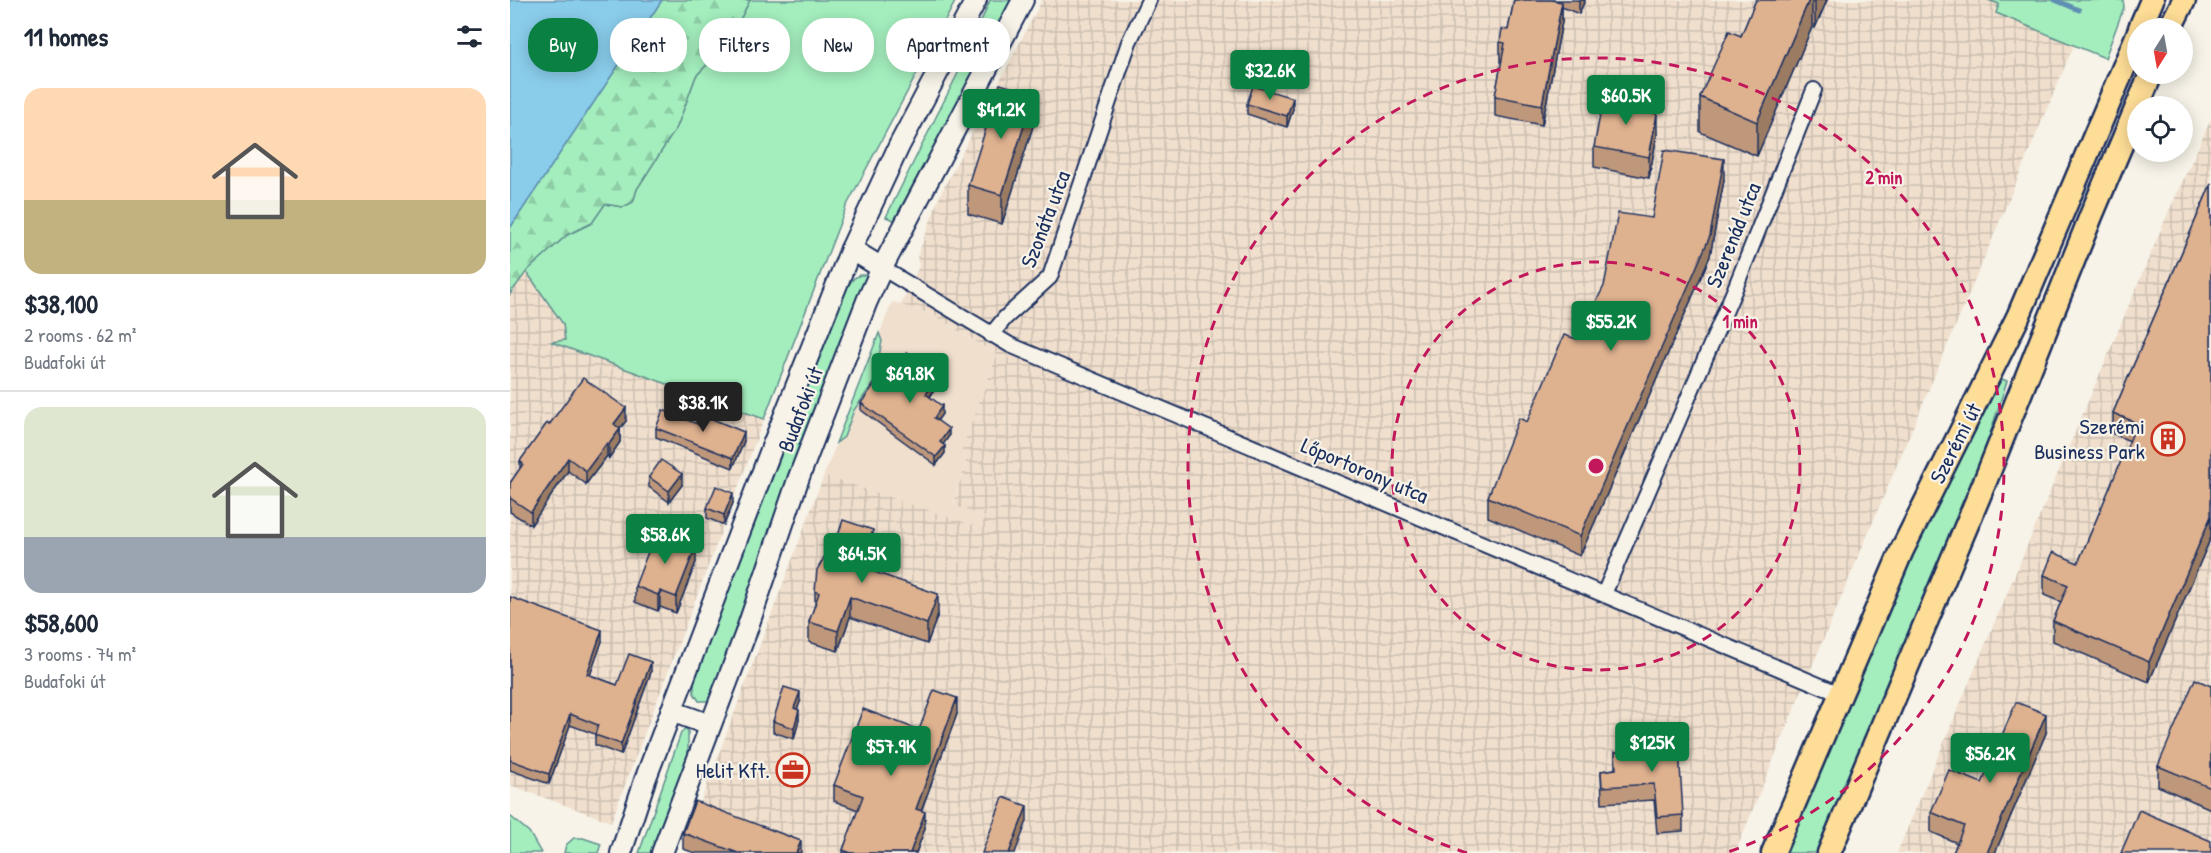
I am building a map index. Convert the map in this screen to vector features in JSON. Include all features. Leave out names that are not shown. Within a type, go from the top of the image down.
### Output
[{"type":"main road","name":"Budafoki út","points":[[621,853],[671,711],[851,249],[899,146],[976,0]]},
{"type":"main road","name":"Budafoki út","points":[[662,853],[746,635],[812,445],[863,311],[882,268],[1023,0]]},
{"type":"main road","points":[[2144,18],[2152,0]]},
{"type":"main road","points":[[2175,18],[2184,0]]},
{"type":"main road","name":"Szerémi út","points":[[1773,853],[1915,523],[2018,317],[2127,60]]},
{"type":"main road","name":"Szerémi út","points":[[1829,853],[1986,479],[2064,281],[2147,84]]},
{"type":"main road","points":[[851,249],[882,268]]},
{"type":"main road","points":[[671,711],[710,725]]},
{"type":"street","name":"Szonáta utca","points":[[991,334],[1050,277],[1129,42],[1149,0]]},
{"type":"street","name":"Szerenád utca","points":[[1604,594],[1734,291],[1814,90]]},
{"type":"street","name":"Lőportorony utca","points":[[882,268],[991,334],[1021,349],[1840,694]]},
{"type":"shaded area","points":[[1042,0],[1988,0],[1999,4],[1996,13],[2074,45],[1735,853],[695,853],[683,849],[824,475],[981,528],[985,517],[953,505],[967,458],[960,455],[997,355],[932,314],[901,305],[919,266],[917,257],[940,195],[1004,72],[1010,72],[1010,61]]},
{"type":"shaded area","points":[[2211,119],[2211,853],[1897,853],[2165,220]]},
{"type":"shaded area","points":[[526,271],[563,324],[565,340],[553,343],[764,419],[611,822],[510,785],[510,294]]},
{"type":"shaded area","points":[[892,302],[932,314],[997,355],[961,455],[967,458],[953,504],[985,517],[981,529],[824,475]]},
{"type":"green space","points":[[662,0],[750,0],[741,18],[699,18],[700,72],[696,76],[677,127],[637,189],[633,202],[623,207],[605,204],[592,223],[567,235],[527,271],[510,294],[510,228],[614,72],[687,72],[687,18],[650,18]]},
{"type":"green space","points":[[750,0],[956,0],[946,18],[886,18],[886,72],[918,72],[846,207],[764,419],[551,342],[565,340],[563,324],[526,271],[567,235],[592,223],[605,204],[623,207],[633,202],[637,189],[677,127],[696,76],[700,72],[790,72],[790,18],[741,18]]},
{"type":"green space","points":[[990,0],[1012,0],[1002,18],[982,18]]},
{"type":"green space","points":[[1988,0],[2123,0],[2124,7],[2105,58],[1996,13],[1999,4]]},
{"type":"green space","points":[[958,72],[973,72],[894,220],[886,217]]},
{"type":"green space","points":[[867,275],[773,520],[742,615],[712,694],[707,701],[699,701],[694,693],[694,679],[846,288],[854,278]]},
{"type":"green space","points":[[879,333],[882,341],[874,382],[854,410],[844,437],[836,443]]},
{"type":"green space","points":[[1999,378],[2007,381],[1976,477],[1819,853],[1784,853],[1912,550]]},
{"type":"green space","points":[[685,728],[688,731],[688,755],[650,853],[639,853],[681,733]]},
{"type":"green space","points":[[510,816],[529,832],[541,853],[510,853]]},
{"type":"green space","points":[[574,838],[583,838],[601,844],[598,853],[564,853],[566,845]]},
{"type":"water","points":[[510,0],[662,0],[650,18],[610,18],[610,72],[614,72],[510,228]]},
{"type":"building","points":[[1514,0],[1562,2],[1542,105],[1495,96],[1505,43],[1500,42],[1502,29],[1508,30]]},
{"type":"building","points":[[1756,0],[1809,0],[1757,122],[1700,97],[1729,31],[1741,36]]},
{"type":"building","points":[[1000,84],[1034,94],[1002,195],[968,185]]},
{"type":"building","points":[[1253,86],[1293,98],[1287,116],[1247,104]]},
{"type":"building","points":[[1617,96],[1654,103],[1652,113],[1657,114],[1649,157],[1594,147],[1603,99],[1616,102]]},
{"type":"building","points":[[1664,150],[1724,159],[1710,236],[1580,536],[1488,497],[1519,418],[1527,422],[1564,335],[1577,339],[1604,286],[1618,213],[1652,218]]},
{"type":"building","name":"Szerémi Business Park","points":[[2211,184],[2211,516],[2149,662],[2053,621],[2068,585],[2044,575],[2053,552],[2078,563],[2137,423],[2113,413]]},
{"type":"building","points":[[907,352],[939,376],[926,394],[942,406],[934,418],[949,429],[940,442],[945,446],[936,457],[861,403],[876,382],[882,387]]},
{"type":"building","points":[[583,378],[626,408],[614,424],[620,429],[586,471],[568,458],[531,512],[510,498],[510,483],[523,464],[520,461]]},
{"type":"building","points":[[663,410],[702,426],[705,416],[744,432],[733,458],[656,428]]},
{"type":"building","points":[[661,460],[682,474],[669,491],[649,477]]},
{"type":"building","points":[[716,486],[733,493],[724,515],[707,508]]},
{"type":"building","points":[[843,520],[873,530],[860,567],[938,594],[927,624],[850,597],[838,631],[809,622],[819,593],[815,591],[817,570],[830,547],[834,548]]},
{"type":"building","points":[[656,531],[696,546],[676,597],[660,591],[658,595],[635,586]]},
{"type":"building","points":[[510,597],[602,630],[587,674],[617,685],[629,654],[651,662],[621,744],[595,735],[598,725],[570,714],[549,774],[510,760]]},
{"type":"building","points":[[2195,679],[2211,686],[2211,788],[2158,766]]},
{"type":"building","points":[[784,687],[800,692],[794,708],[799,710],[794,728],[773,721]]},
{"type":"building","points":[[934,690],[957,698],[916,809],[925,812],[910,853],[851,853],[843,850],[863,796],[834,785],[863,709],[919,730]]},
{"type":"building","points":[[2016,702],[2046,714],[1987,853],[1953,853],[1964,826],[1931,812],[1949,770],[1982,783]]},
{"type":"building","points":[[1678,733],[1683,815],[1657,817],[1654,784],[1602,787],[1601,771],[1616,769],[1615,752],[1653,750],[1652,736]]},
{"type":"building","points":[[1003,797],[1027,806],[1009,853],[982,853]]},
{"type":"building","points":[[695,801],[801,841],[796,853],[738,853],[683,833]]},
{"type":"building","points":[[2139,810],[2211,841],[2211,853],[2121,853]]},
{"type":"waterway","points":[[2055,0],[2079,10]]},
{"type":"place","name":"Szerémi Business Park","points":[[2168,439]]},
{"type":"place","name":"Helit Kft.","points":[[793,770]]}]
